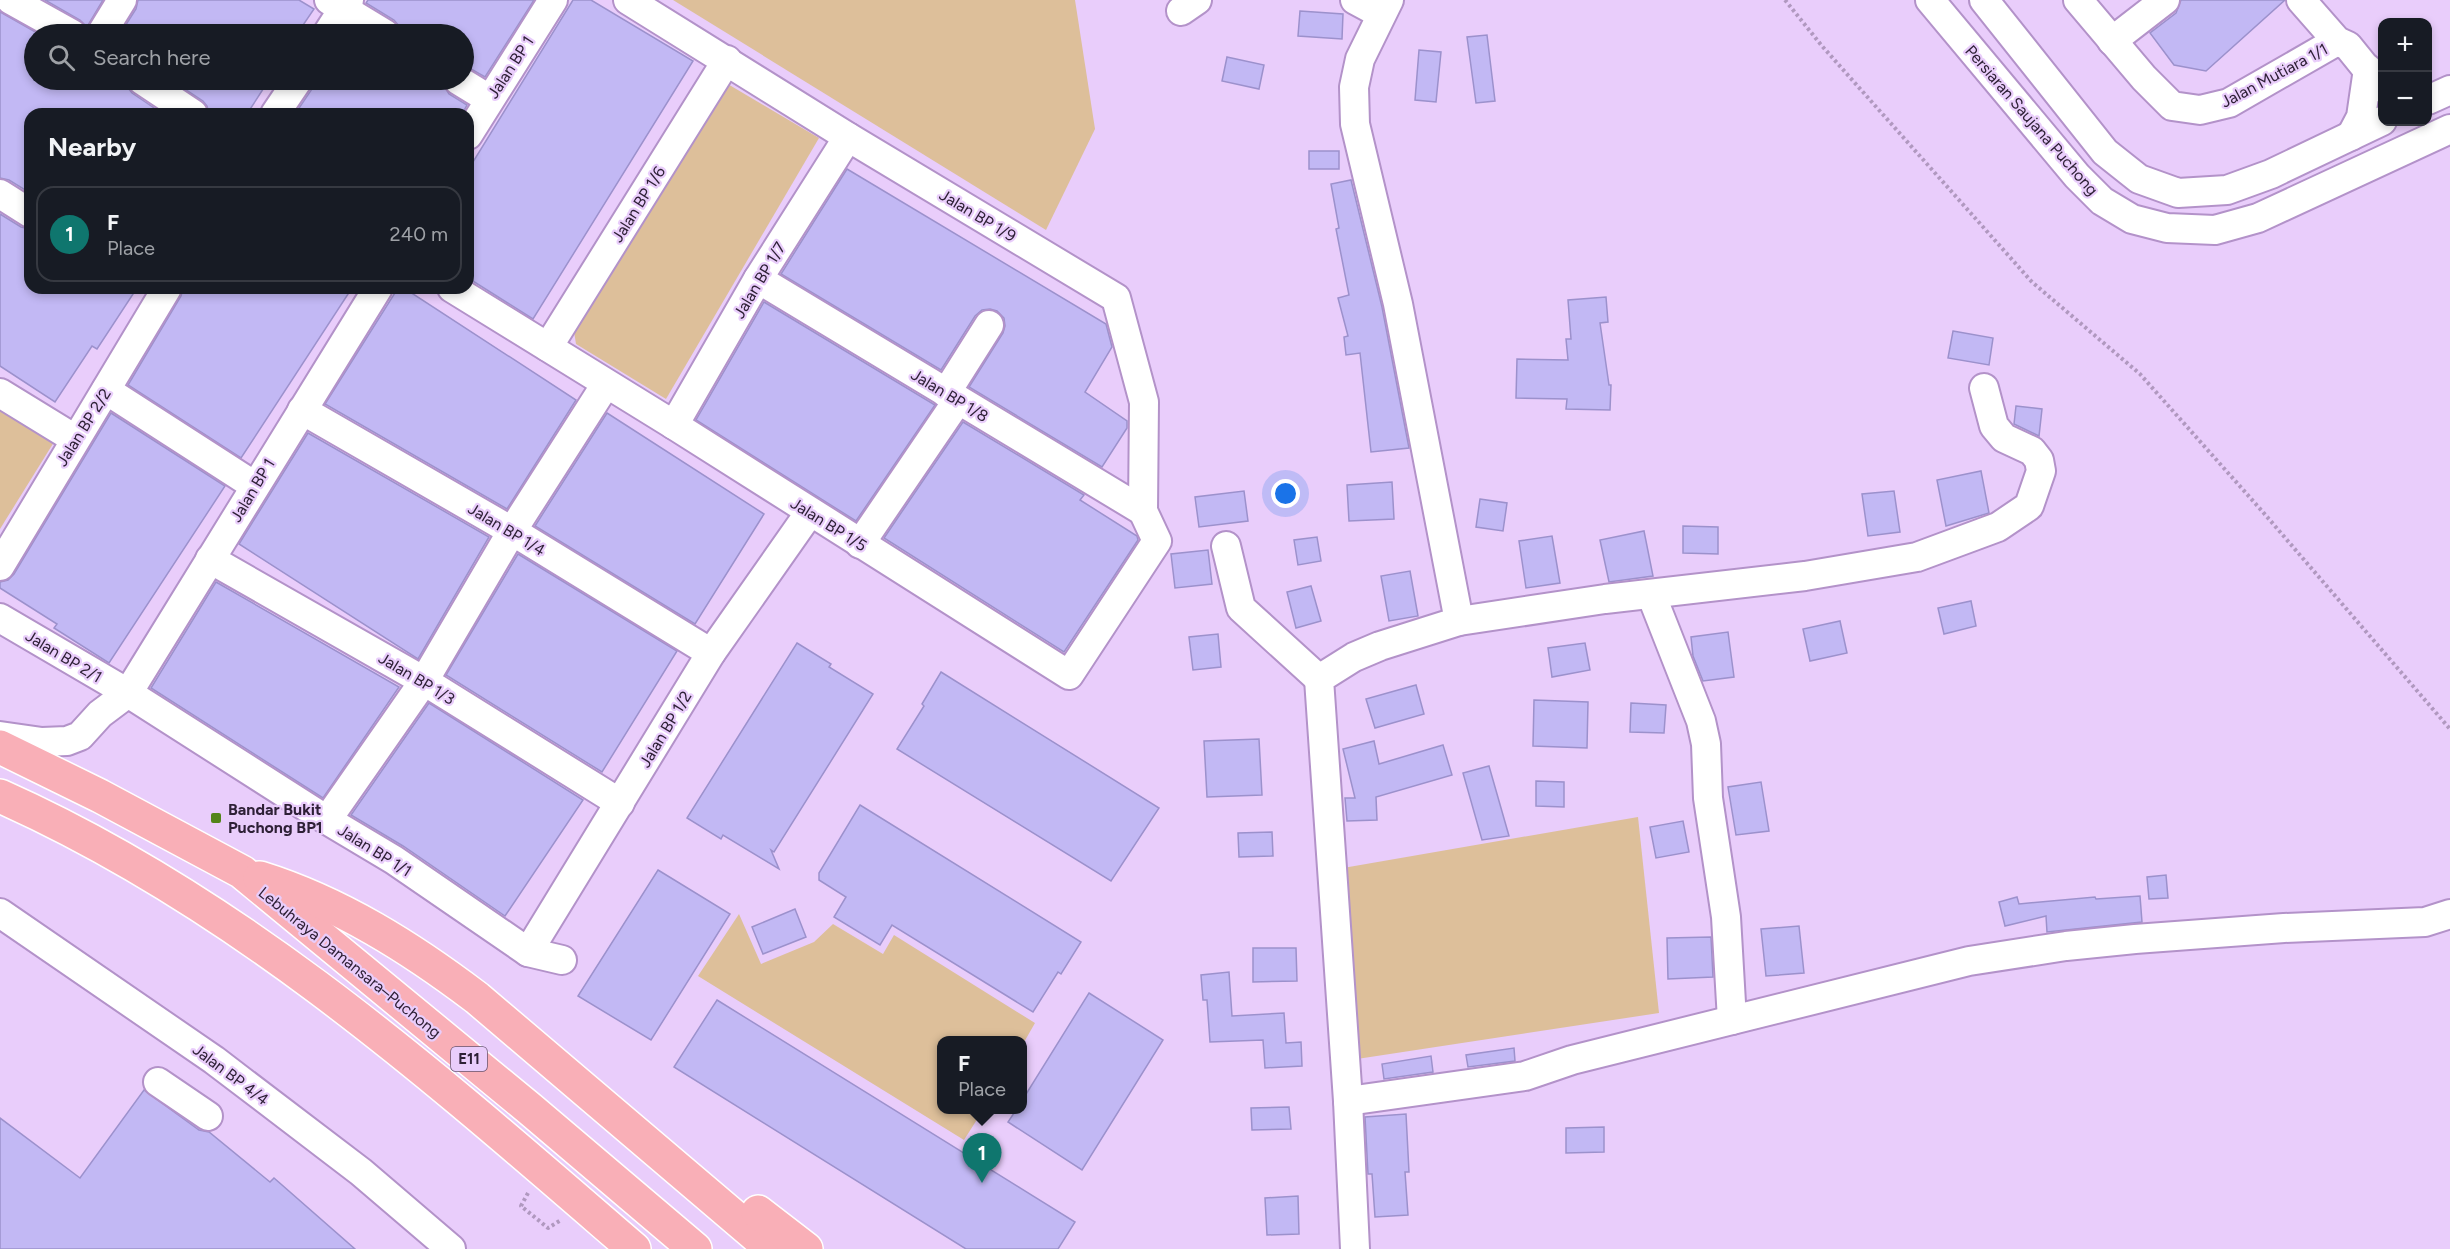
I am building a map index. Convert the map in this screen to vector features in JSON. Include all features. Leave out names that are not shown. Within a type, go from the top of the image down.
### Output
[{"type":"highway","name":"Lebuhraya Damansara–Puchong","points":[[0,747],[100,796],[242,872],[530,1109],[695,1249]]},
{"type":"highway","name":"E11","points":[[0,796],[41,814],[148,873],[239,930],[351,1012],[455,1095],[634,1249]]},
{"type":"highway","points":[[242,872],[292,888],[320,900],[428,960],[477,998],[772,1249]]},
{"type":"highway","points":[[557,1068],[767,1218],[806,1249]]},
{"type":"street","points":[[11,0],[54,24]]},
{"type":"street","points":[[107,24],[122,0]]},
{"type":"street","name":"Jalan BP 1","points":[[474,125],[553,0]]},
{"type":"street","name":"Jalan BP 1/9","points":[[628,0],[848,137],[1116,298],[1144,402],[1143,511],[1157,541]]},
{"type":"street","points":[[1355,0],[1385,7],[1360,59],[1354,87],[1355,124],[1398,304],[1459,621]]},
{"type":"street","name":"Persiaran Saujana Puchong","points":[[1930,0],[2077,176],[2102,201],[2132,219],[2167,228],[2215,230],[2258,218],[2450,129]]},
{"type":"street","name":"Persiaran Saujana Puchong","points":[[1984,0],[2105,152],[2139,179],[2178,193],[2227,190],[2271,174],[2378,123]]},
{"type":"street","name":"Jalan Mutiara 1/1","points":[[2078,0],[2144,78],[2172,106],[2200,110],[2229,103],[2337,41]]},
{"type":"street","points":[[2112,40],[2166,0]]},
{"type":"street","points":[[2301,0],[2337,41],[2348,46],[2375,79],[2361,117],[2351,136]]},
{"type":"street","points":[[331,24],[340,3],[370,24]]},
{"type":"street","name":"Jalan BP 1/6","points":[[548,348],[727,60]]},
{"type":"street","points":[[157,90],[184,108]]},
{"type":"street","points":[[280,108],[292,90]]},
{"type":"street","points":[[474,90],[489,99]]},
{"type":"street","points":[[2432,98],[2450,90]]},
{"type":"street","name":"Jalan BP 1/7","points":[[674,425],[758,279],[848,137]]},
{"type":"street","points":[[0,194],[24,209]]},
{"type":"street","name":"Jalan BP 1/8","points":[[758,279],[1143,511]]},
{"type":"street","name":"Jalan BP 2/2","points":[[0,566],[106,390],[157,294]]},
{"type":"street","name":"Jalan BP 1","points":[[128,693],[374,294]]},
{"type":"street","name":"Jalan BP 1/5","points":[[462,294],[674,425],[1069,675],[1157,541]]},
{"type":"street","points":[[860,544],[952,397],[989,325]]},
{"type":"street","points":[[327,820],[424,681],[512,531],[606,384]]},
{"type":"street","points":[[1319,679],[1354,657],[1380,646],[1459,621],[1651,594],[1805,576],[1917,557],[1998,527],[2029,506],[2041,471],[2039,460],[2032,451],[2004,438],[1994,426],[1984,388]]},
{"type":"street","points":[[106,390],[255,486]]},
{"type":"street","points":[[0,393],[75,439]]},
{"type":"street","name":"Jalan BP 1/4","points":[[302,410],[512,531],[711,653]]},
{"type":"street","name":"Jalan BP 1/2","points":[[528,952],[711,653],[810,512]]},
{"type":"street","points":[[1226,546],[1241,608],[1319,679],[1348,1101],[1355,1249]]},
{"type":"street","name":"Jalan BP 1/3","points":[[210,559],[424,681],[620,803]]},
{"type":"street","points":[[1651,594],[1701,722],[1706,744],[1708,798],[1726,917],[1732,1020]]},
{"type":"street","name":"Jalan BP 2/1","points":[[0,618],[128,693]]},
{"type":"street","points":[[0,736],[42,742],[67,741],[80,736],[100,714],[128,693]]},
{"type":"street","name":"Jalan BP 1/1","points":[[128,693],[394,860],[528,952]]},
{"type":"street","name":"Jalan BP 4/4","points":[[0,913],[214,1060],[361,1172],[451,1249]]},
{"type":"street","points":[[1348,1101],[1525,1076],[1572,1060],[1969,961],[2066,946],[2284,928],[2425,922],[2450,914]]},
{"type":"street","points":[[528,952],[562,960]]},
{"type":"street","points":[[158,1082],[208,1116]]},
{"type":"path","points":[[1785,0],[1822,46],[2032,282],[2140,374],[2450,729]]},
{"type":"shaded area","points":[[673,0],[1075,0],[1095,129],[1046,230]]},
{"type":"shaded area","points":[[721,80],[819,138],[666,399],[576,344],[572,319]]},
{"type":"shaded area","points":[[0,400],[59,434],[0,529]]},
{"type":"shaded area","points":[[1638,817],[1659,1013],[1357,1059],[1343,868]]},
{"type":"shaded area","points":[[739,914],[761,964],[814,942],[833,924],[883,954],[894,935],[1035,1023],[1027,1037],[937,1036],[937,1114],[980,1114],[964,1140],[698,976]]},
{"type":"building","points":[[45,0],[103,0],[89,24],[84,24]]},
{"type":"building","points":[[138,0],[299,0],[314,9],[304,24],[126,24],[136,9]]},
{"type":"building","points":[[368,0],[534,0],[485,77],[474,71],[474,24],[397,24],[366,3]]},
{"type":"building","points":[[573,0],[591,0],[693,61],[533,319],[474,282],[474,160]]},
{"type":"building","points":[[2181,0],[2285,0],[2206,71],[2174,65],[2150,33],[2176,13]]},
{"type":"building","points":[[1300,11],[1343,14],[1342,39],[1298,36]]},
{"type":"building","points":[[0,12],[24,26],[24,90],[130,90],[154,108],[24,108],[24,189],[9,180],[0,178]]},
{"type":"building","points":[[1487,35],[1495,101],[1476,103],[1467,37]]},
{"type":"building","points":[[1419,50],[1441,52],[1436,102],[1415,100]]},
{"type":"building","points":[[1227,57],[1264,65],[1259,89],[1222,81]]},
{"type":"building","points":[[186,90],[263,90],[251,108],[208,108],[203,101]]},
{"type":"building","points":[[311,90],[447,90],[449,94],[467,105],[465,108],[299,108]]},
{"type":"building","points":[[1309,151],[1339,151],[1339,169],[1309,169]]},
{"type":"building","points":[[847,169],[1106,324],[1112,347],[1085,392],[1127,421],[1127,428],[1102,467],[969,387],[1003,333],[1004,318],[997,311],[982,310],[975,316],[941,370],[781,274]]},
{"type":"building","points":[[1351,180],[1382,307],[1409,448],[1371,452],[1360,353],[1346,355],[1344,337],[1348,336],[1338,298],[1349,295],[1336,229],[1339,228],[1331,184]]},
{"type":"building","points":[[0,214],[24,228],[24,294],[133,294],[97,349],[92,346],[55,402],[0,366]]},
{"type":"building","points":[[182,294],[348,294],[241,458],[128,385]]},
{"type":"building","points":[[394,294],[413,294],[576,400],[507,509],[325,404]]},
{"type":"building","points":[[1606,297],[1608,322],[1600,323],[1609,385],[1611,385],[1610,410],[1566,409],[1567,399],[1516,398],[1517,359],[1568,360],[1566,339],[1571,339],[1568,300]]},
{"type":"building","points":[[764,302],[935,405],[856,521],[696,420]]},
{"type":"building","points":[[1953,331],[1993,338],[1989,365],[1948,358]]},
{"type":"building","points":[[2016,406],[2042,409],[2039,436],[2014,424]]},
{"type":"building","points":[[111,413],[225,486],[109,663],[54,628],[57,624],[0,588],[0,582],[8,580],[14,574]]},
{"type":"building","points":[[607,413],[764,514],[695,624],[535,526]]},
{"type":"building","points":[[963,422],[1084,495],[1080,500],[1137,536],[1138,540],[1064,652],[884,538]]},
{"type":"building","points":[[308,433],[489,537],[418,659],[239,544]]},
{"type":"building","points":[[1981,471],[1989,513],[1946,526],[1937,480]]},
{"type":"building","points":[[1392,482],[1394,519],[1349,521],[1347,485]]},
{"type":"building","points":[[1244,491],[1248,521],[1199,527],[1195,497]]},
{"type":"building","points":[[1894,491],[1900,532],[1868,536],[1862,494]]},
{"type":"building","points":[[1480,499],[1507,503],[1503,531],[1476,527]]},
{"type":"building","points":[[1683,526],[1718,527],[1718,554],[1683,553]]},
{"type":"building","points":[[1644,531],[1653,576],[1609,582],[1600,540]]},
{"type":"building","points":[[1552,536],[1560,583],[1526,588],[1519,541]]},
{"type":"building","points":[[1317,537],[1321,561],[1298,565],[1294,540]]},
{"type":"building","points":[[1208,550],[1212,584],[1175,588],[1171,554]]},
{"type":"building","points":[[518,554],[677,651],[602,772],[446,675]]},
{"type":"building","points":[[1410,571],[1418,616],[1389,621],[1381,576]]},
{"type":"building","points":[[216,582],[399,687],[323,798],[151,688]]},
{"type":"building","points":[[1311,586],[1321,621],[1296,628],[1287,592]]},
{"type":"building","points":[[1971,601],[1976,626],[1944,634],[1938,608]]},
{"type":"building","points":[[1840,621],[1847,653],[1810,661],[1803,629]]},
{"type":"building","points":[[1728,632],[1734,677],[1703,681],[1693,656],[1691,637]]},
{"type":"building","points":[[1218,634],[1221,667],[1193,670],[1189,637]]},
{"type":"building","points":[[797,643],[831,664],[829,667],[873,694],[774,852],[771,850],[779,869],[723,835],[721,839],[687,818]]},
{"type":"building","points":[[1585,643],[1590,670],[1552,677],[1548,648]]},
{"type":"building","points":[[941,672],[1159,808],[1111,881],[897,749],[924,706],[922,704]]},
{"type":"building","points":[[1416,685],[1424,714],[1375,728],[1366,699]]},
{"type":"building","points":[[1534,700],[1588,702],[1587,748],[1533,746]]},
{"type":"building","points":[[429,703],[583,800],[505,916],[403,846],[351,815]]},
{"type":"building","points":[[1631,703],[1666,705],[1664,733],[1630,732]]},
{"type":"building","points":[[1259,739],[1262,795],[1207,797],[1204,741]]},
{"type":"building","points":[[1374,741],[1379,764],[1443,745],[1452,775],[1376,797],[1377,820],[1347,821],[1345,798],[1355,798],[1343,749]]},
{"type":"building","points":[[1489,766],[1509,836],[1482,840],[1463,773]]},
{"type":"building","points":[[1536,781],[1564,782],[1564,807],[1536,806]]},
{"type":"building","points":[[1761,782],[1769,831],[1736,835],[1728,787]]},
{"type":"building","points":[[860,805],[1081,942],[1061,974],[1058,972],[1033,1012],[892,925],[880,945],[834,917],[846,897],[819,880],[819,873]]},
{"type":"building","points":[[1683,821],[1689,852],[1656,858],[1650,827]]},
{"type":"building","points":[[1272,832],[1273,856],[1239,857],[1238,833]]},
{"type":"building","points":[[658,870],[730,914],[651,1040],[578,996]]},
{"type":"building","points":[[2166,875],[2168,898],[2149,899],[2147,877]]},
{"type":"building","points":[[2140,896],[2142,922],[2047,932],[2046,916],[2005,926],[1999,902],[2017,897],[2019,904],[2095,897],[2096,899]]},
{"type":"building","points":[[795,909],[806,937],[763,954],[752,927]]},
{"type":"building","points":[[1799,926],[1804,973],[1766,976],[1761,929]]},
{"type":"building","points":[[1711,937],[1713,977],[1668,979],[1667,938]]},
{"type":"building","points":[[1253,948],[1296,948],[1297,981],[1253,982]]},
{"type":"building","points":[[1229,972],[1232,1016],[1284,1013],[1286,1043],[1301,1042],[1302,1066],[1265,1068],[1263,1040],[1210,1042],[1207,1000],[1203,1000],[1201,975]]},
{"type":"building","points":[[1089,993],[1163,1040],[1082,1170],[1008,1122],[1013,1114],[1027,1114],[1027,1093]]},
{"type":"building","points":[[717,1000],[1075,1222],[1058,1249],[966,1249],[674,1067]]},
{"type":"building","points":[[1514,1048],[1515,1061],[1468,1067],[1466,1055]]},
{"type":"building","points":[[1431,1056],[1433,1072],[1384,1079],[1382,1064]]},
{"type":"building","points":[[144,1090],[199,1130],[209,1132],[270,1182],[274,1178],[355,1249],[0,1249],[0,1118],[80,1178]]},
{"type":"building","points":[[1289,1107],[1291,1129],[1252,1130],[1251,1108]]},
{"type":"building","points":[[1406,1114],[1409,1172],[1405,1172],[1408,1215],[1375,1217],[1372,1174],[1368,1174],[1365,1117]]},
{"type":"building","points":[[1604,1127],[1604,1152],[1566,1153],[1566,1128]]},
{"type":"building","points":[[1298,1196],[1299,1234],[1267,1235],[1265,1198]]},
{"type":"place","name":"Bandar Bukit Puchong BP1","points":[[216,818]]},
{"type":"place","name":"F","points":[[982,1183]]}]
